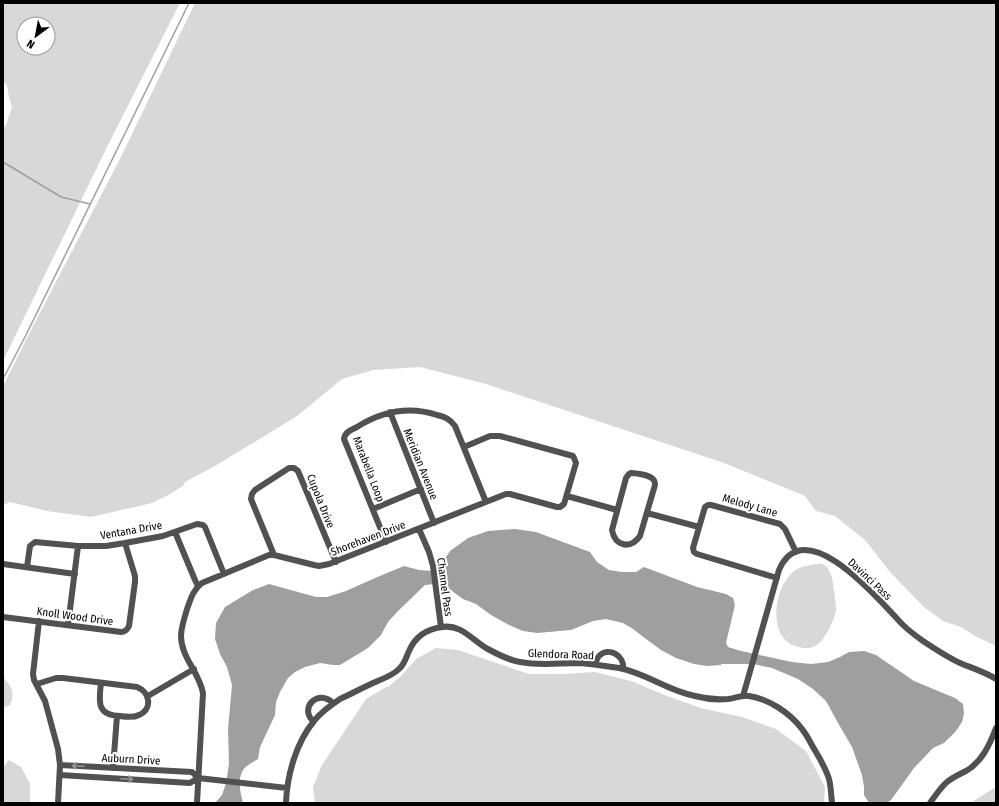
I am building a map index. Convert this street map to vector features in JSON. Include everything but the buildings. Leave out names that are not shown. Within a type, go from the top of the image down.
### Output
[{"type":"street","name":"Marabella Loop","points":[[386,542],[345,442],[347,432],[362,423],[390,412],[403,410],[424,411],[445,417],[455,426],[486,502]]},
{"type":"street","name":"Meridian Avenue","points":[[390,412],[434,523]]},
{"type":"street","points":[[464,447],[490,436],[500,436],[571,455],[576,463],[567,496],[617,510]]},
{"type":"street","name":"Cupola Drive","points":[[274,555],[251,499],[252,494],[255,490],[289,468],[294,468],[298,471],[336,562]]},
{"type":"street","points":[[634,472],[650,477],[654,481],[655,488],[647,513],[639,538],[629,544],[620,543],[617,541],[612,532],[612,527],[627,477],[634,472]]},
{"type":"street","points":[[373,509],[421,489]]},
{"type":"street","name":"Shorehaven Drive","points":[[274,555],[314,565],[324,565],[336,562],[506,494],[559,507],[564,504],[567,496]]},
{"type":"street","name":"Melody Lane","points":[[699,527],[705,507],[711,504],[780,524],[785,529],[796,552]]},
{"type":"street","points":[[647,513],[699,527],[693,548],[693,551],[696,554],[777,578]]},
{"type":"street","name":"Ventana Drive","points":[[27,567],[30,546],[35,542],[78,546],[106,546],[146,540],[197,524],[205,527],[224,574]]},
{"type":"street","name":"Channel Pass","points":[[419,529],[429,552],[433,566],[440,627]]},
{"type":"street","points":[[175,532],[198,586]]},
{"type":"street","name":"Knoll Wood Drive","points":[[3,617],[125,632],[128,628],[135,582],[134,572],[125,543]]},
{"type":"street","points":[[68,625],[78,546]]},
{"type":"street","name":"Davinci Pass","points":[[796,552],[812,550],[824,555],[847,569],[865,585],[904,625],[938,652],[996,679]]},
{"type":"street","points":[[743,696],[777,578],[782,565],[791,555],[796,552]]},
{"type":"street","points":[[197,803],[203,693],[199,680],[183,648],[181,635],[182,625],[192,595],[198,586],[264,557],[274,555]]},
{"type":"street","points":[[3,564],[74,574]]},
{"type":"street","points":[[39,621],[32,672],[34,680],[42,694],[58,749],[60,766],[58,803]]},
{"type":"street","name":"Glendora Road","points":[[286,803],[290,771],[296,754],[313,721],[333,703],[394,674],[405,661],[410,649],[417,639],[427,631],[440,627],[452,627],[458,628],[495,653],[517,662],[539,665],[574,663],[594,664],[623,669],[679,692],[695,696],[728,699],[750,696],[774,705],[803,729],[830,780],[832,803]]},
{"type":"street","points":[[594,664],[600,655],[606,652],[612,652],[621,658],[623,662],[623,669]]},
{"type":"street","points":[[148,696],[194,669]]},
{"type":"street","points":[[37,684],[56,678],[63,678],[137,687],[144,691],[148,696],[145,710],[141,714],[134,717],[113,716],[108,714],[101,706],[99,698],[102,683]]},
{"type":"street","points":[[313,721],[308,712],[312,702],[321,697],[327,698],[333,703]]},
{"type":"street","points":[[113,768],[117,716]]},
{"type":"street","points":[[930,803],[946,782],[967,771],[976,764],[987,748],[996,728]]},
{"type":"street","name":"Auburn Drive","points":[[60,766],[192,772],[198,778]]},
{"type":"street","name":"Auburn Drive","points":[[60,775],[190,783],[198,778],[287,788]]},
{"type":"shaded area","points":[[3,3],[180,3],[106,149],[3,361],[3,128],[6,125],[12,107],[7,86],[3,81]]},
{"type":"shaded area","points":[[195,3],[996,3],[996,646],[975,636],[961,627],[943,621],[924,607],[890,572],[865,540],[835,516],[816,511],[805,496],[724,463],[486,384],[420,367],[373,370],[342,379],[297,416],[215,466],[185,482],[184,485],[170,494],[152,503],[91,517],[47,511],[10,502],[5,504],[3,508],[3,386],[121,157]]},
{"type":"shaded area","points":[[515,529],[536,532],[590,552],[597,562],[609,570],[636,572],[644,567],[697,587],[726,594],[733,598],[735,605],[726,643],[728,647],[792,662],[811,664],[828,662],[849,652],[864,651],[876,655],[914,681],[955,698],[963,704],[964,714],[962,722],[956,731],[944,743],[933,748],[914,768],[891,800],[887,803],[869,803],[864,795],[862,775],[852,747],[826,701],[813,689],[798,679],[772,668],[753,664],[721,664],[707,666],[694,664],[676,658],[661,650],[623,623],[606,619],[593,621],[571,630],[537,633],[523,631],[491,615],[476,604],[463,599],[446,586],[435,584],[425,585],[397,612],[388,622],[381,635],[368,648],[340,665],[320,663],[305,667],[295,672],[288,678],[276,702],[275,715],[260,747],[258,759],[247,766],[241,774],[240,789],[243,803],[215,803],[222,795],[226,783],[229,764],[228,729],[232,685],[227,667],[220,654],[215,639],[216,623],[225,607],[253,590],[269,584],[316,597],[327,597],[346,591],[404,566],[419,570],[433,571],[442,563],[450,551],[468,538],[488,531]]},
{"type":"shaded area","points":[[823,564],[830,572],[834,590],[836,611],[829,629],[820,643],[812,647],[802,648],[786,641],[780,632],[776,611],[781,589],[786,579],[793,572],[804,566]]},
{"type":"shaded area","points":[[436,648],[458,650],[529,674],[595,672],[631,681],[701,708],[742,717],[776,729],[806,751],[825,787],[824,803],[315,803],[313,787],[322,765],[366,699],[388,687],[402,675],[416,659]]},
{"type":"shaded area","points":[[3,677],[12,690],[12,701],[10,705],[3,708]]},
{"type":"shaded area","points":[[9,760],[21,767],[30,784],[30,803],[3,803],[3,767]]},
{"type":"shaded area","points":[[996,787],[996,803],[972,803],[975,800]]},
{"type":"waterway","points":[[3,379],[189,3]]},
{"type":"waterway","points":[[3,162],[61,197],[90,204]]}]
